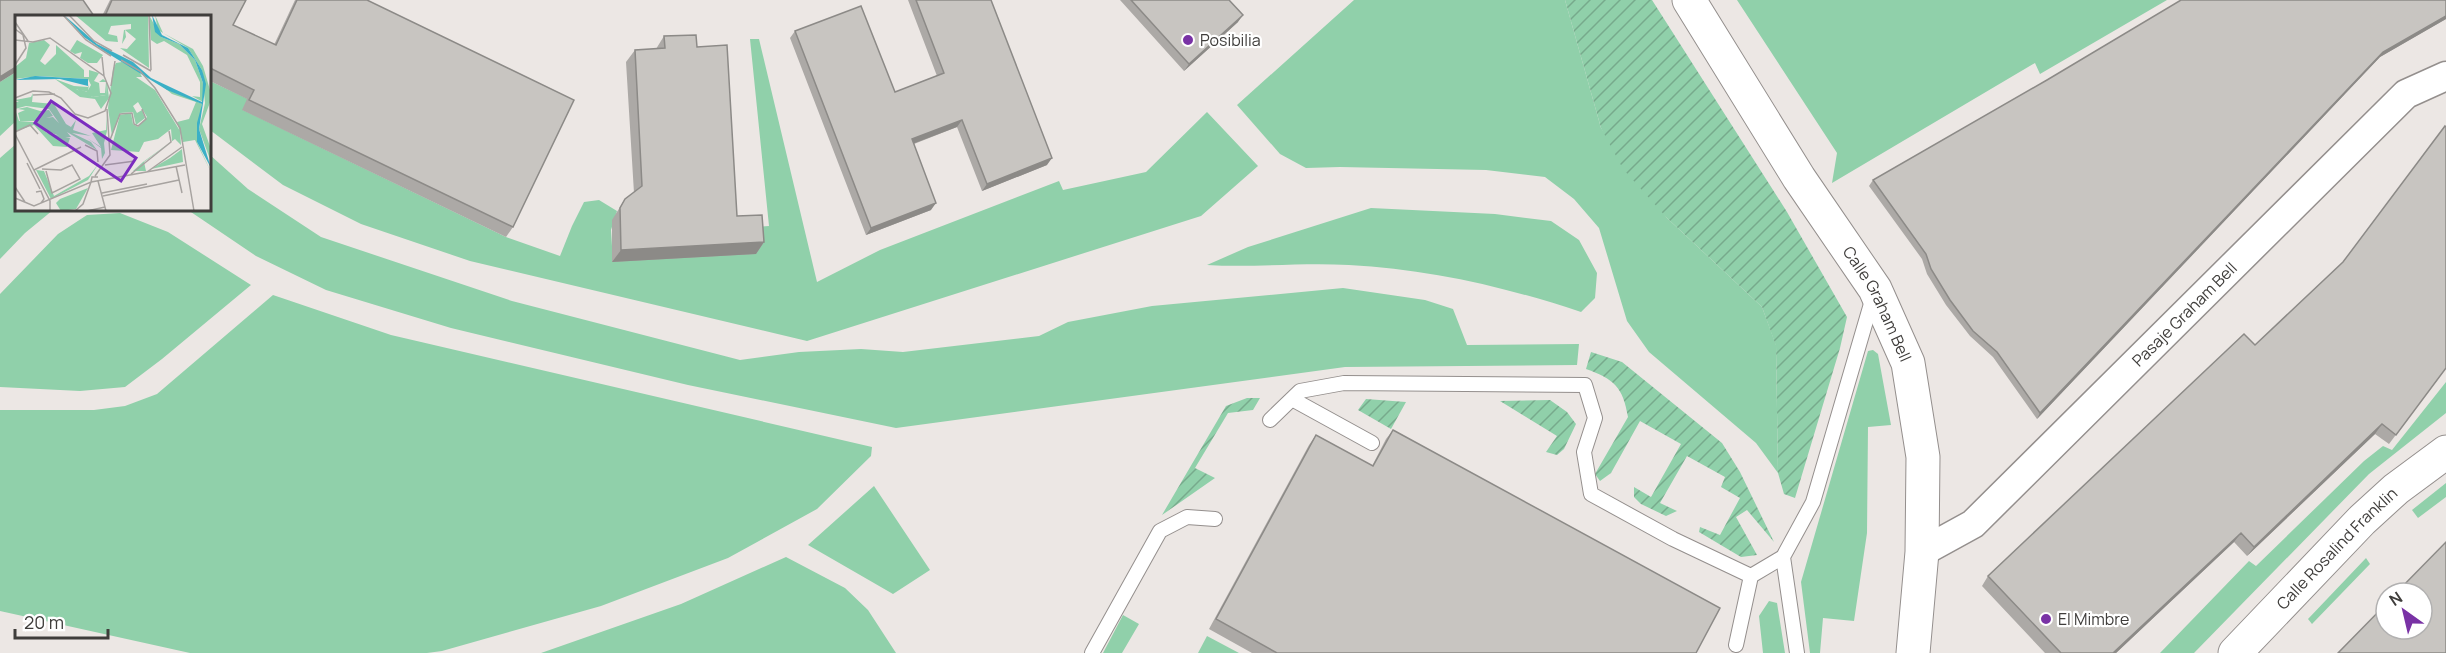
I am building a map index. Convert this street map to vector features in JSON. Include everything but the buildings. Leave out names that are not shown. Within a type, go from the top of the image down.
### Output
[{"type":"street","name":"Calle Graham Bell","points":[[1689,0],[1799,178],[1875,289],[1908,363],[1923,457],[1922,552],[1913,653]]},
{"type":"street","name":"Pasaje Graham Bell","points":[[1922,552],[1972,524],[2406,94],[2446,76]]},
{"type":"street","name":"Calle Rosalind Franklin","points":[[2235,653],[2362,520],[2396,489],[2446,452]]},
{"type":"lane","points":[[1736,645],[1751,576],[1783,557],[1813,502],[1875,289]]},
{"type":"lane","points":[[1270,420],[1300,392],[1344,383],[1585,385],[1595,418],[1584,452],[1591,494],[1673,539],[1751,576]]},
{"type":"lane","points":[[1293,399],[1372,443]]},
{"type":"lane","points":[[1092,653],[1160,531],[1187,517],[1215,519]]},
{"type":"lane","points":[[1783,557],[1797,653]]},
{"type":"green space","points":[[1354,0],[1565,0],[1601,128],[1667,218],[1762,307],[1776,345],[1778,473],[1756,443],[1649,352],[1627,321],[1599,228],[1574,199],[1545,177],[1486,170],[1306,168],[1280,154],[1237,105]]},
{"type":"green space","points":[[1565,0],[1652,0],[1787,212],[1847,317],[1840,348],[1795,498],[1784,494],[1778,473],[1776,346],[1762,307],[1667,218],[1623,169],[1601,128]]},
{"type":"green space","points":[[1737,0],[2167,0],[2040,74],[2035,63],[1832,183],[1837,153]]},
{"type":"green space","points":[[750,39],[759,39],[817,282],[880,250],[1059,181],[1063,190],[1146,172],[1207,112],[1258,166],[1201,216],[807,341],[470,261],[361,224],[283,185],[212,132],[212,82],[248,99],[243,110],[506,237],[560,256],[584,202],[599,200],[617,211],[611,230],[613,262],[754,227],[769,226]]},
{"type":"green space","points":[[15,73],[15,122],[0,136],[0,82]]},
{"type":"green space","points":[[15,145],[15,212],[51,212],[25,233],[0,259],[0,158]]},
{"type":"green space","points":[[212,157],[248,189],[321,237],[512,301],[740,360],[799,352],[861,349],[903,352],[1039,336],[1068,322],[1152,306],[1343,288],[1425,300],[1453,309],[1467,345],[1579,344],[1577,365],[1345,367],[896,428],[688,385],[451,328],[326,290],[256,256],[191,212],[212,212]]},
{"type":"green space","points":[[1371,208],[1495,214],[1551,221],[1579,240],[1597,273],[1595,298],[1581,312],[1495,287],[1437,275],[1379,267],[1331,264],[1207,265],[1248,247]]},
{"type":"green space","points":[[120,213],[168,232],[251,285],[125,387],[80,391],[0,387],[0,294],[58,234],[87,215]]},
{"type":"green space","points":[[273,295],[391,335],[872,447],[871,456],[817,509],[728,558],[601,606],[442,651],[427,653],[190,653],[0,611],[0,410],[94,410],[125,406],[157,394]]},
{"type":"green space","points":[[1873,350],[1878,354],[1891,425],[1868,427],[1867,533],[1854,621],[1823,618],[1820,653],[1810,653],[1801,582],[1868,351]]},
{"type":"green space","points":[[1591,352],[1622,362],[1722,443],[1740,472],[1774,542],[1747,510],[1736,517],[1757,555],[1741,557],[1699,532],[1700,527],[1720,535],[1740,498],[1721,487],[1725,477],[1687,456],[1660,503],[1677,511],[1666,516],[1641,504],[1634,497],[1634,487],[1651,497],[1681,444],[1640,421],[1611,473],[1600,481],[1595,474],[1628,417],[1623,398],[1616,386],[1604,376],[1586,369]]},
{"type":"green space","points":[[2446,382],[2446,413],[2369,474],[2194,653],[2160,653],[2249,561],[2256,566],[2364,461],[2383,446],[2392,450]]},
{"type":"green space","points":[[1247,398],[1260,398],[1253,410],[1228,413],[1195,468],[1215,478],[1162,515],[1226,406]]},
{"type":"green space","points":[[1366,399],[1406,402],[1391,429],[1358,410]]},
{"type":"green space","points":[[1550,400],[1567,412],[1576,424],[1564,449],[1557,455],[1546,452],[1557,436],[1500,401]]},
{"type":"green space","points":[[2446,483],[2446,497],[2418,518],[2412,510]]},
{"type":"green space","points":[[874,486],[930,570],[893,594],[808,545]]},
{"type":"green space","points":[[786,557],[845,588],[868,610],[896,653],[541,653],[681,604]]},
{"type":"green space","points":[[2366,558],[2370,564],[2312,624],[2308,619]]},
{"type":"green space","points":[[1769,601],[1777,603],[1785,653],[1763,653],[1759,616]]},
{"type":"green space","points":[[1123,615],[1139,624],[1122,653],[1103,653]]},
{"type":"green space","points":[[1207,636],[1239,653],[1198,653]]},
{"type":"place","name":"Posibilia","points":[[1188,40]]},
{"type":"place","name":"El Mimbre","points":[[2046,619]]}]
